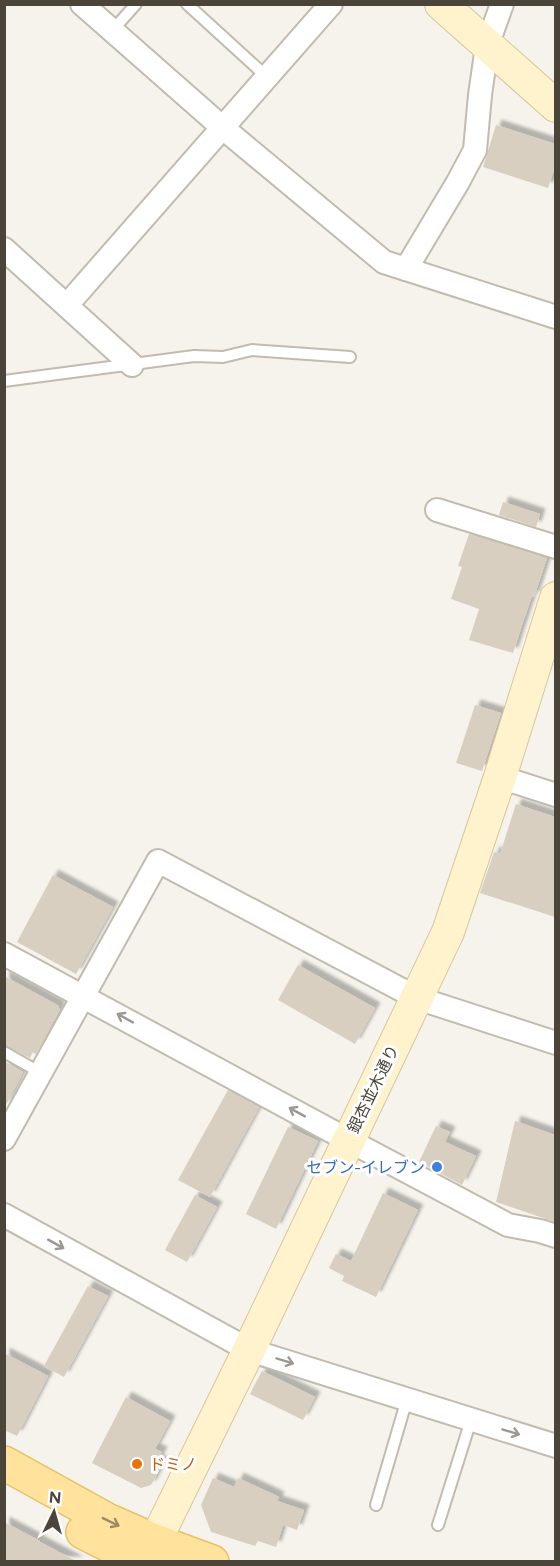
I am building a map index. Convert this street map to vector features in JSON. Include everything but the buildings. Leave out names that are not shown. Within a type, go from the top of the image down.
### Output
[{"type":"main road","points":[[4,1463],[106,1520],[147,1555]]},
{"type":"main road","points":[[4,1490],[97,1540],[147,1555],[212,1562]]},
{"type":"street","points":[[82,4],[223,128],[384,262],[555,317]]},
{"type":"street","points":[[67,305],[331,4]]},
{"type":"street","points":[[441,4],[555,106]]},
{"type":"street","points":[[406,269],[475,150],[487,46],[502,4]]},
{"type":"street","points":[[4,249],[132,365]]},
{"type":"street","points":[[437,510],[555,547]]},
{"type":"street","name":"銀杏並木通り","points":[[147,1555],[249,1350],[448,932],[500,777],[555,598]]},
{"type":"street","points":[[500,777],[555,795]]},
{"type":"street","points":[[4,1139],[158,861],[417,998],[555,1043]]},
{"type":"street","points":[[4,954],[508,1225],[555,1236]]},
{"type":"street","points":[[4,1215],[249,1350],[555,1446]]},
{"type":"lane","points":[[112,31],[136,4]]},
{"type":"lane","points":[[187,4],[267,77]]},
{"type":"lane","points":[[4,381],[194,356],[223,357],[252,350],[350,357]]},
{"type":"lane","points":[[4,1052],[41,1072]]},
{"type":"lane","points":[[376,1505],[407,1399]]},
{"type":"lane","points":[[438,1525],[471,1420]]},
{"type":"place","name":"セブン-イレブン","points":[[437,1167]]},
{"type":"place","name":"ドミノ","points":[[137,1464]]}]
